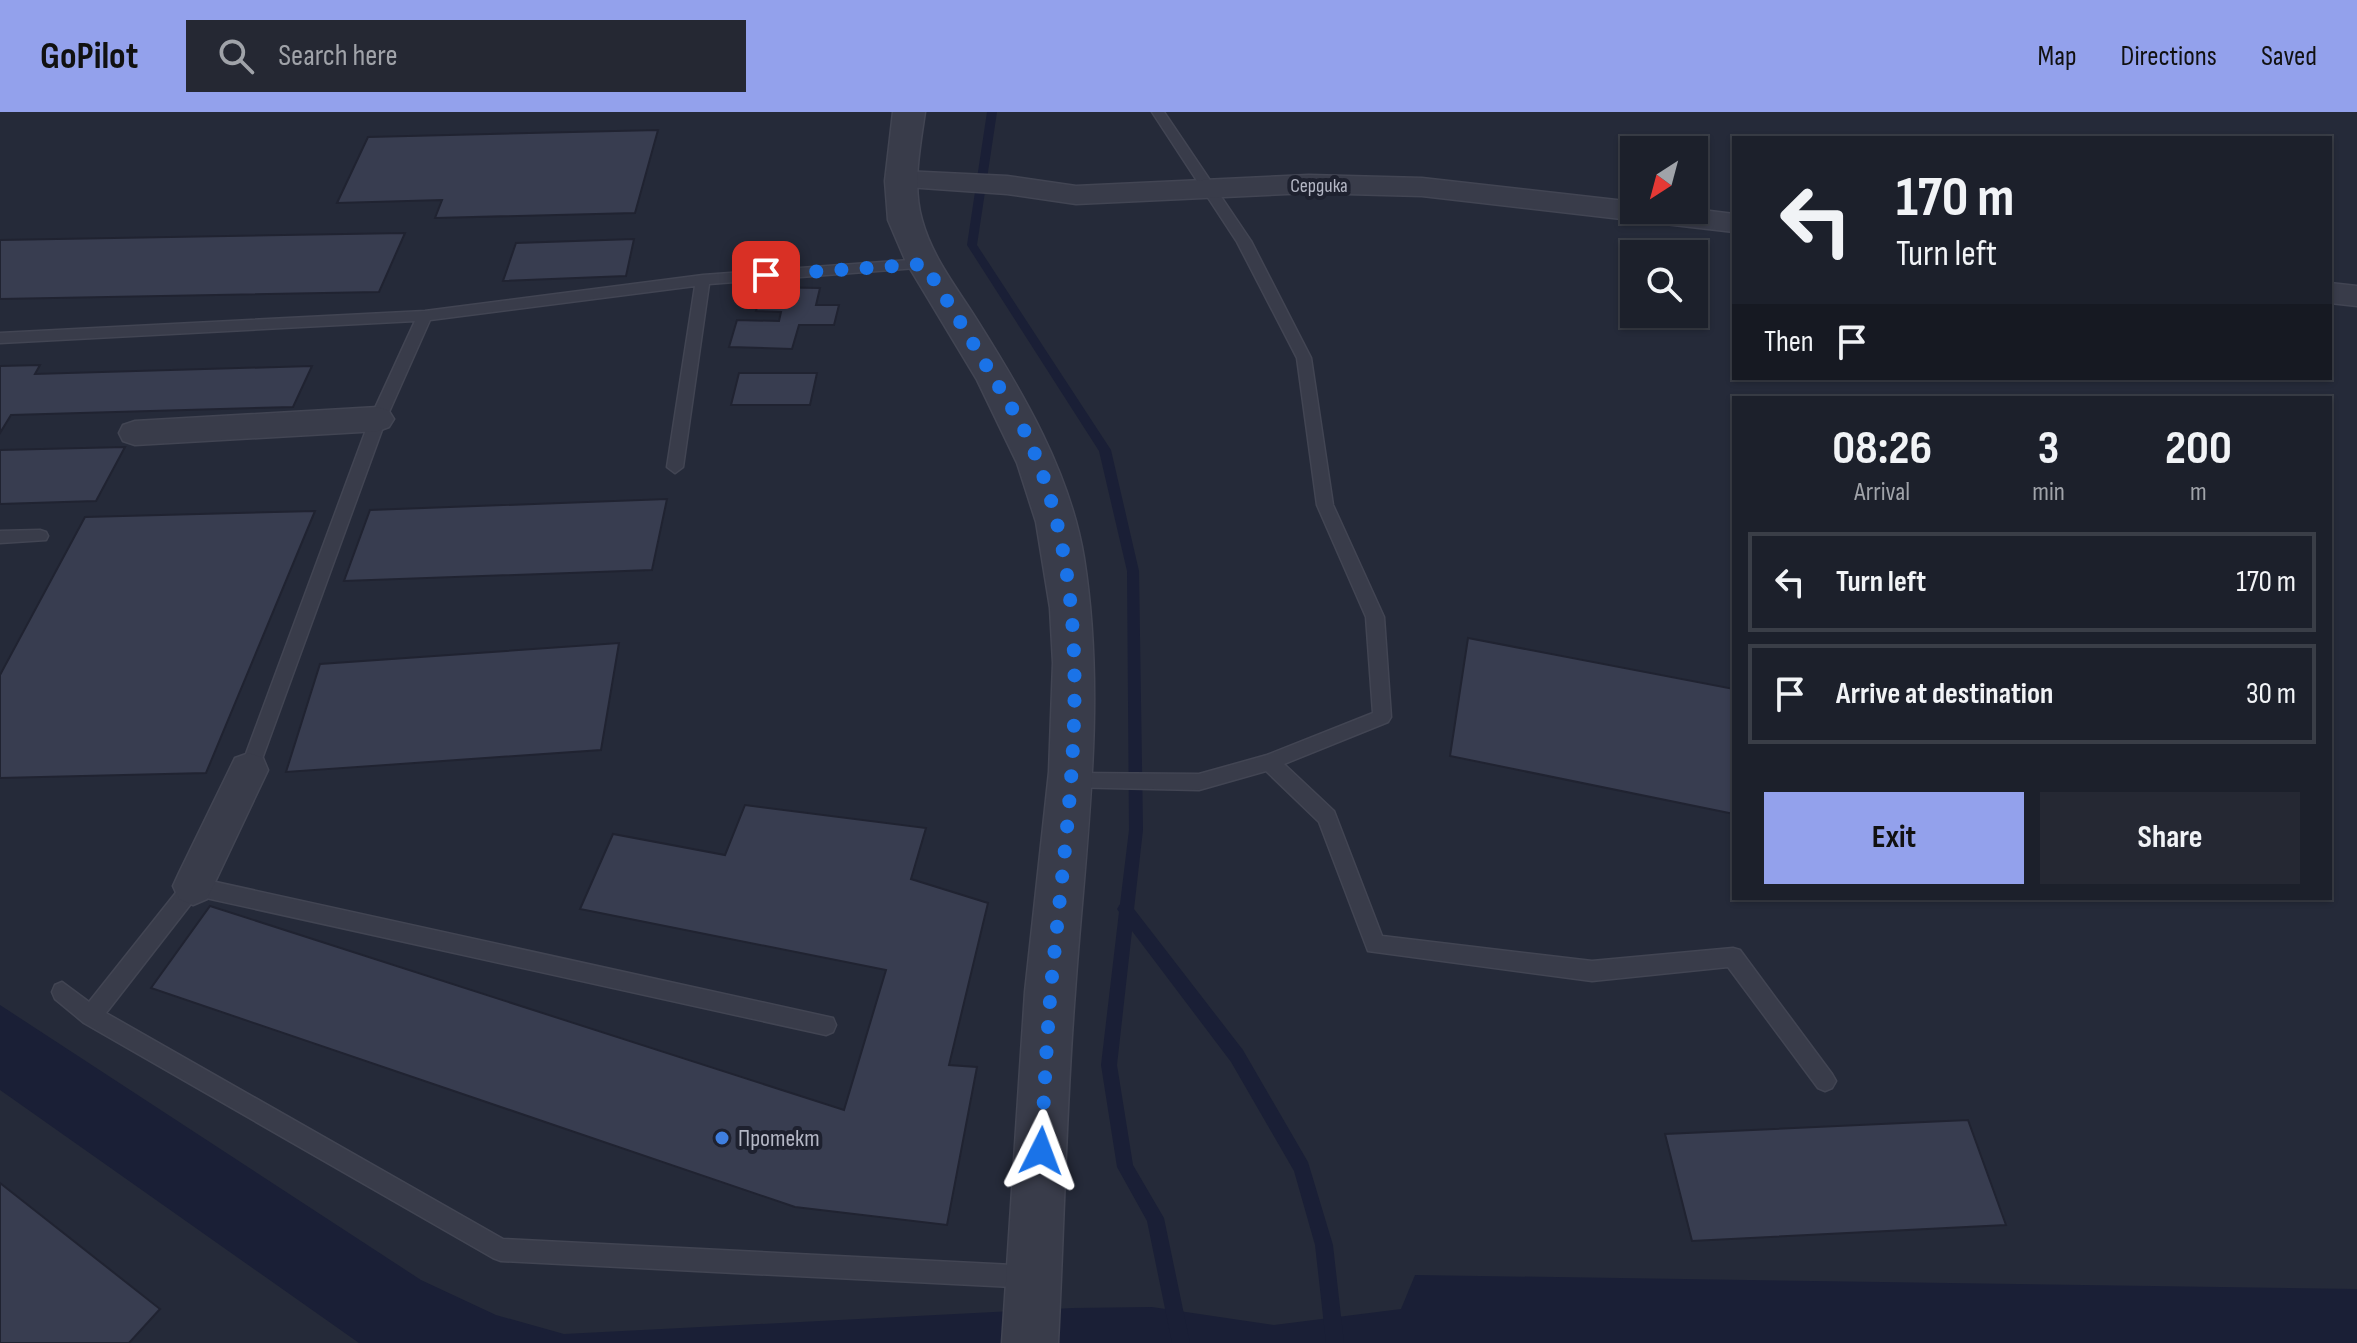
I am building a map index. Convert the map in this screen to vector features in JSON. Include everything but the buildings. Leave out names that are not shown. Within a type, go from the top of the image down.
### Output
[{"type":"street","points":[[909,112],[903,180],[904,218],[924,264],[1032,447],[1063,553],[1076,670],[1070,781],[1050,993],[1030,1343]]},
{"type":"street","name":"Сердика","points":[[903,180],[1007,185],[1076,195],[1309,184],[1422,187],[1732,223]]},
{"type":"street","points":[[2332,293],[2357,296]]},
{"type":"street","points":[[135,433],[378,419]]},
{"type":"street","points":[[193,886],[249,770]]},
{"type":"lane","points":[[1070,781],[1199,782],[1269,762],[1382,717],[1375,617],[1325,505],[1304,358],[1244,241],[1158,112]]},
{"type":"lane","points":[[0,338],[425,316],[703,280],[924,264]]},
{"type":"lane","points":[[675,467],[703,280]]},
{"type":"lane","points":[[249,770],[378,419],[425,316]]},
{"type":"lane","points":[[0,537],[40,536]]},
{"type":"lane","points":[[1269,762],[1327,817],[1375,944],[1592,971],[1733,957],[1825,1081]]},
{"type":"lane","points":[[91,1016],[193,886],[826,1025]]},
{"type":"lane","points":[[62,992],[91,1016],[501,1250],[1034,1278]]},
{"type":"water","points":[[0,1005],[421,1280],[496,1315],[564,1334],[1073,1308],[1152,1307],[1274,1325],[1401,1309],[1415,1275],[2357,1289],[2357,1343],[359,1343],[0,1090]]},
{"type":"waterway","points":[[992,112],[972,245],[1105,450],[1133,571],[1136,830],[1127,911]]},
{"type":"waterway","points":[[1127,911],[1237,1056],[1302,1168],[1324,1245],[1335,1343]]},
{"type":"waterway","points":[[1127,911],[1109,1065],[1125,1167],[1155,1218],[1181,1343]]},
{"type":"place","name":"Протект","points":[[722,1138]]},
{"type":"route","points":[[766,275],[924,264],[1012,409],[1032,447],[1048,496],[1063,553],[1076,670],[1070,781],[1050,993],[1041,1151]]}]
